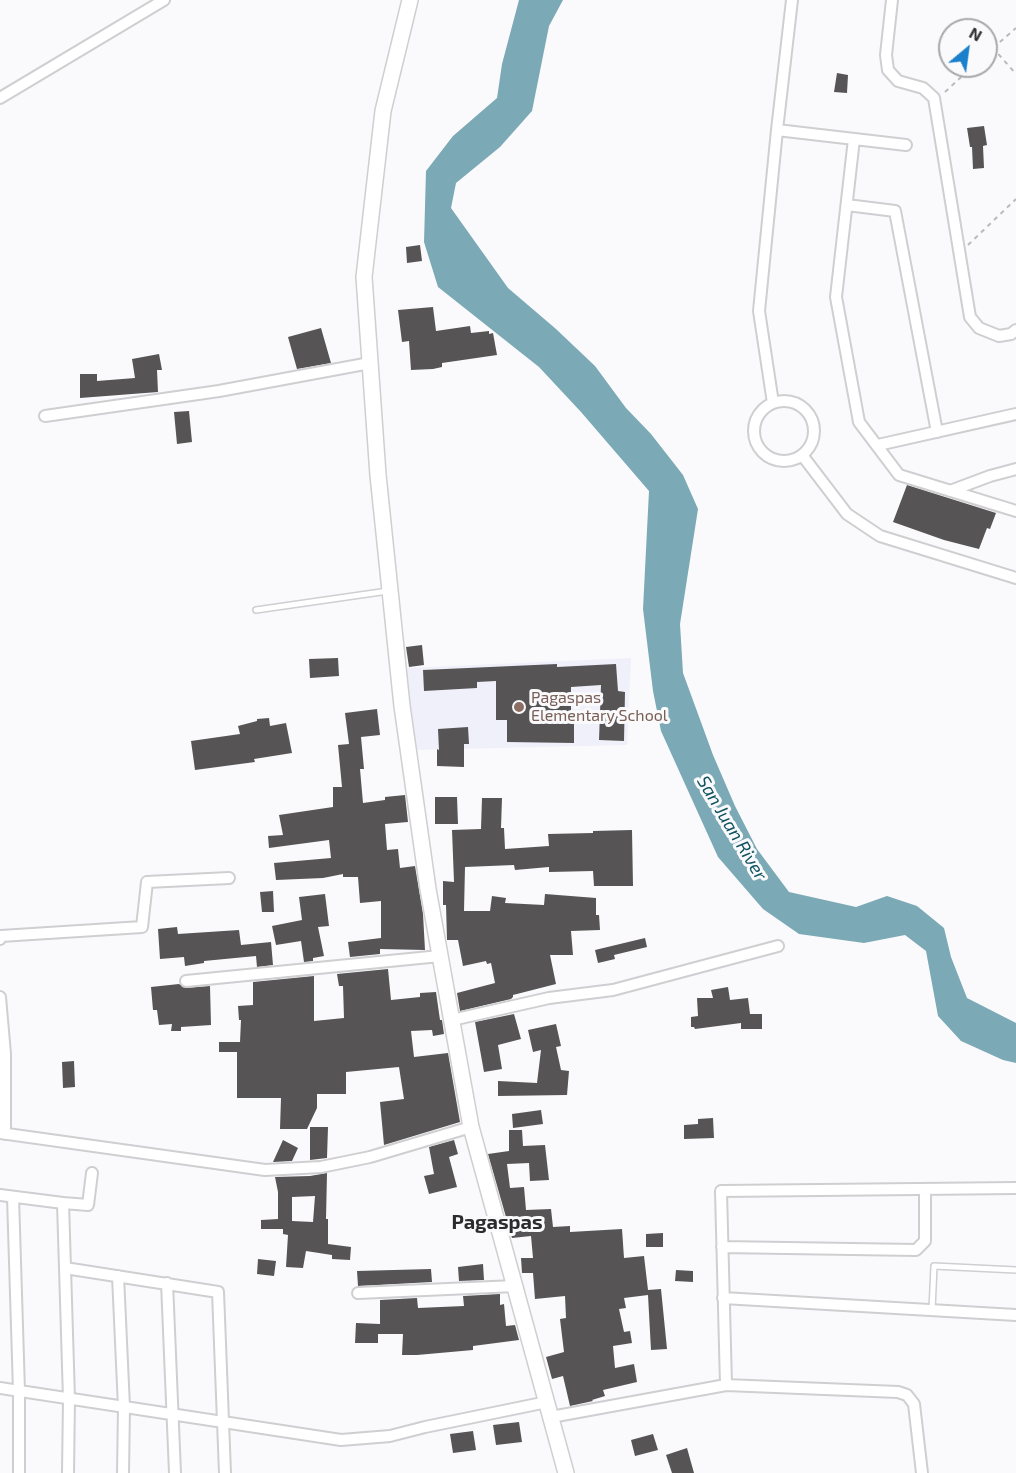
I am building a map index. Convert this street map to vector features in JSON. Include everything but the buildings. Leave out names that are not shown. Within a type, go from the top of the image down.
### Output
[{"type":"main road","points":[[410,0],[383,111],[363,277],[378,475],[402,706],[428,889],[471,1127],[566,1473]]},
{"type":"street","points":[[0,98],[164,0]]},
{"type":"street","points":[[773,403],[759,311],[792,0]]},
{"type":"street","points":[[892,0],[886,55],[888,70],[898,81],[923,88],[935,101],[970,317],[979,328],[999,336],[1011,334],[1016,330]]},
{"type":"street","points":[[777,130],[906,145]]},
{"type":"street","points":[[854,139],[836,297],[859,422],[899,475],[1016,511]]},
{"type":"street","points":[[847,205],[895,211],[937,432]]},
{"type":"street","points":[[45,416],[219,391],[370,363]]},
{"type":"street","points":[[786,401],[798,404],[808,412],[813,424],[814,436],[810,447],[802,455],[791,460],[780,460],[769,456],[761,449],[756,439],[754,428],[758,418],[764,409],[773,403],[786,401]]},
{"type":"street","points":[[878,446],[1016,414]]},
{"type":"street","points":[[802,455],[847,514],[880,536],[1016,578]]},
{"type":"street","points":[[950,491],[1016,469]]},
{"type":"street","points":[[0,939],[1,936],[142,927],[147,882],[229,878]]},
{"type":"street","points":[[452,1020],[549,998],[613,990],[778,946]]},
{"type":"street","points":[[186,981],[440,956]]},
{"type":"street","points":[[0,997],[5,1054],[3,1133],[265,1170],[321,1167],[370,1156],[471,1127]]},
{"type":"street","points":[[0,1195],[88,1205],[92,1173]]},
{"type":"street","points":[[726,1385],[721,1191],[1016,1188]]},
{"type":"street","points":[[722,1246],[916,1250],[926,1241],[925,1189]]},
{"type":"street","points":[[13,1197],[19,1473]]},
{"type":"street","points":[[63,1203],[69,1399],[68,1473]]},
{"type":"street","points":[[65,1268],[218,1292],[225,1422],[225,1473]]},
{"type":"street","points":[[118,1276],[124,1407],[123,1473]]},
{"type":"street","points":[[167,1283],[174,1415],[174,1473]]},
{"type":"street","points":[[358,1293],[515,1286]]},
{"type":"street","points":[[723,1298],[1016,1315]]},
{"type":"street","points":[[551,1417],[726,1385],[898,1392],[908,1395],[914,1404],[922,1473]]},
{"type":"street","points":[[0,1388],[341,1440],[390,1436],[546,1402]]},
{"type":"lane","points":[[256,610],[390,590]]},
{"type":"lane","points":[[932,1310],[934,1266],[1016,1270]]},
{"type":"path","points":[[998,44],[1016,28]]},
{"type":"path","points":[[998,54],[1016,74]]},
{"type":"path","points":[[935,101],[961,78]]},
{"type":"path","points":[[960,253],[1016,199]]},
{"type":"shaded area","name":"Pagaspas Elementary School","points":[[631,658],[627,745],[415,750],[405,668]]},
{"type":"water","name":"San Juan River","points":[[519,0],[563,0],[549,26],[532,111],[500,147],[456,183],[451,208],[508,288],[595,366],[626,408],[651,434],[683,475],[698,509],[680,624],[683,673],[713,755],[757,849],[789,892],[856,907],[887,896],[917,906],[944,928],[951,957],[967,998],[1016,1023],[1016,1063],[1003,1060],[961,1041],[938,1016],[926,951],[905,935],[864,943],[799,934],[763,909],[718,857],[661,731],[653,691],[643,609],[649,491],[539,367],[438,287],[424,242],[426,171],[453,136],[497,98],[502,64]]},
{"type":"place","name":"Pagaspas Elementary School","points":[[519,707]]},
{"type":"district","name":"Pagaspas","points":[[497,1222]]}]
